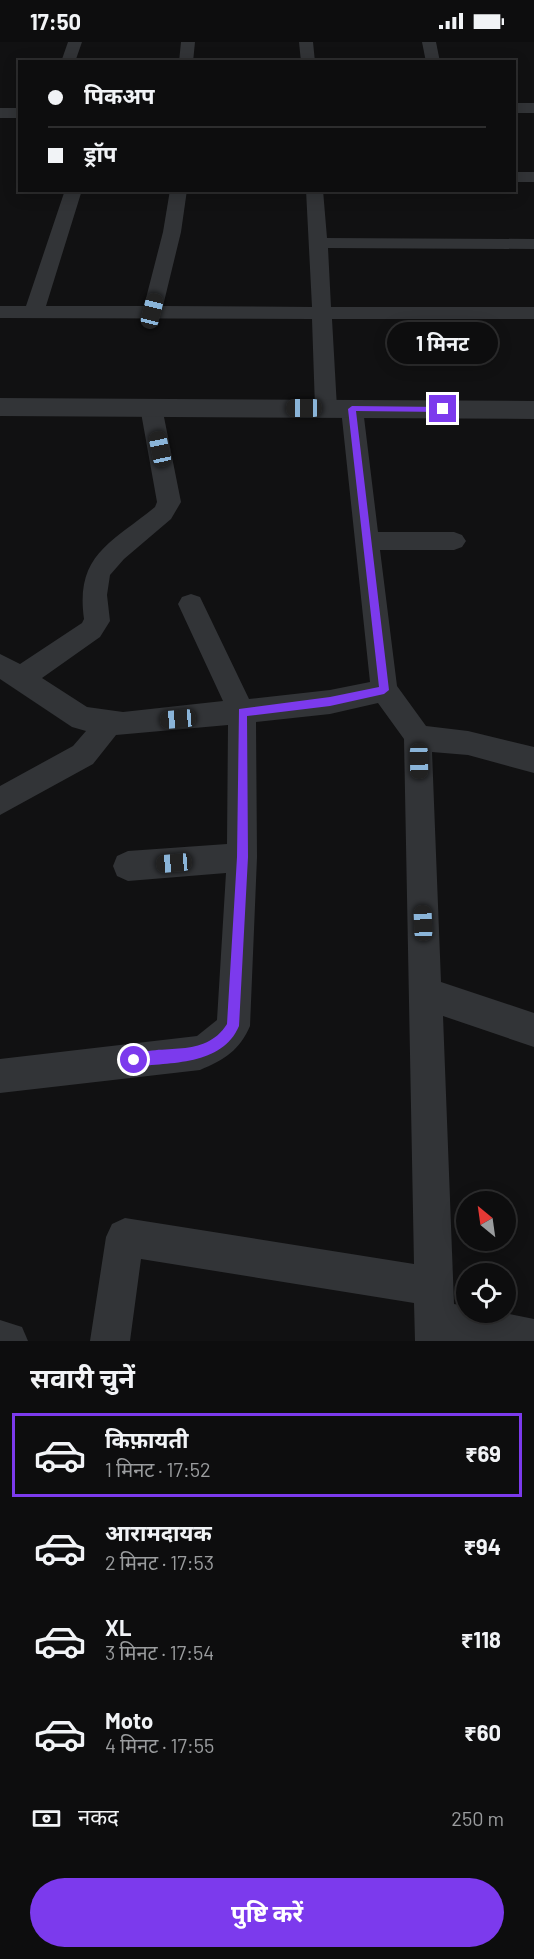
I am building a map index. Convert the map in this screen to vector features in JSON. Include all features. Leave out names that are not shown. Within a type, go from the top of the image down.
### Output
[{"type":"street","points":[[69,60],[75,42]]},
{"type":"street","points":[[186,60],[188,42]]},
{"type":"street","points":[[306,42],[308,60]]},
{"type":"street","points":[[429,42],[433,60]]},
{"type":"street","points":[[516,108],[534,108]]},
{"type":"street","points":[[0,113],[18,112]]},
{"type":"street","points":[[516,177],[534,177]]},
{"type":"street","points":[[34,312],[73,192]]},
{"type":"street","points":[[152,311],[172,232],[179,192]]},
{"type":"street","points":[[314,192],[322,313],[339,409],[367,541],[384,690],[410,723],[418,738],[434,1316]]},
{"type":"street","points":[[319,243],[534,244]]},
{"type":"street","points":[[0,312],[534,313]]},
{"type":"street","points":[[0,407],[534,410]]},
{"type":"street","points":[[151,407],[169,502],[163,513],[104,563],[96,578],[93,595],[98,621],[91,630],[11,672],[82,718],[123,724],[330,702],[384,690]]},
{"type":"street","points":[[367,541],[454,541]]},
{"type":"street","points":[[0,1076],[200,1053],[216,1046],[227,1036],[233,1026],[243,857],[242,712],[191,603]]},
{"type":"street","points":[[0,801],[83,755],[110,722]]},
{"type":"street","points":[[418,738],[468,742],[534,760]]},
{"type":"street","points":[[128,867],[243,857]]},
{"type":"street","points":[[425,993],[534,1030]]},
{"type":"street","points":[[110,1341],[125,1237],[434,1316],[534,1339]]},
{"type":"street","points":[[0,1340],[8,1341]]},
{"type":"route","points":[[134,1060],[200,1053],[216,1046],[227,1036],[233,1026],[243,857],[242,712],[330,702],[384,690],[375,629],[352,409],[443,409]]}]
